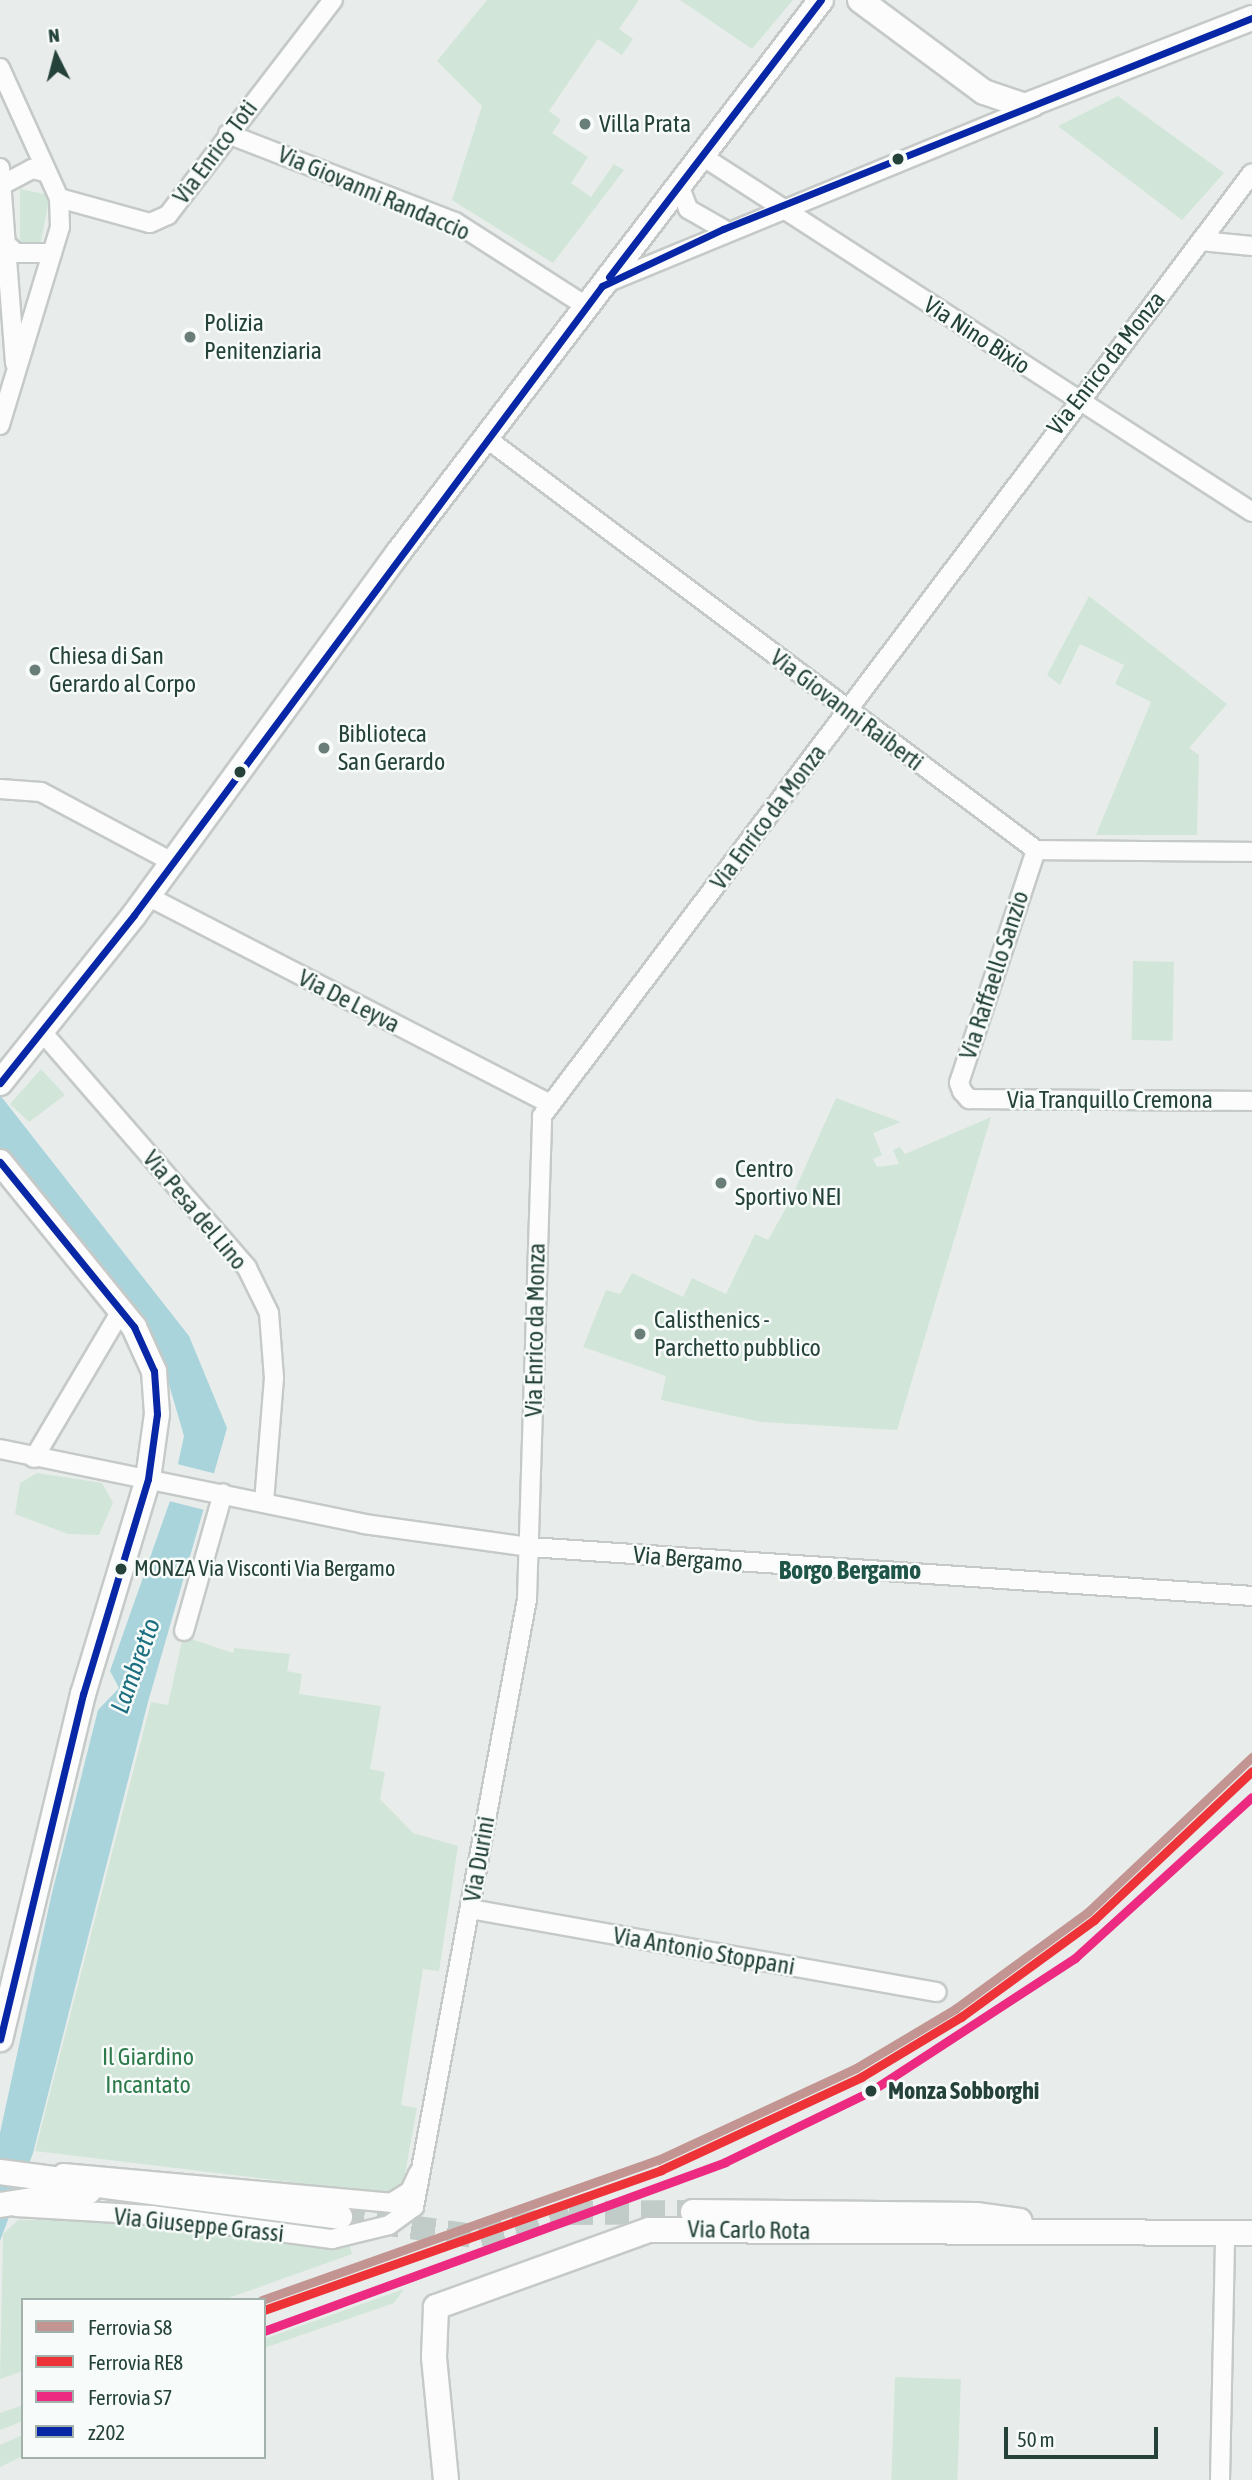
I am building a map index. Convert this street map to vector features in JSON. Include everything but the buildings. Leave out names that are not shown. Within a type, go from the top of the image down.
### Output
[{"type":"main road","points":[[0,1083],[43,1033],[147,896],[486,438],[821,0]]},
{"type":"main road","points":[[860,0],[992,97],[1036,105],[1252,18]]},
{"type":"main road","points":[[0,1162],[121,1311],[143,1343],[156,1384],[148,1479],[83,1694],[0,2039]]},
{"type":"main road","name":"Via Giuseppe Grassi","points":[[0,2172],[39,2175],[103,2188],[342,2217]]},
{"type":"main road","name":"Via Giuseppe Grassi","points":[[4,2206],[103,2188]]},
{"type":"main road","name":"Via Carlo Rota","points":[[693,2212],[976,2215],[1076,2230]]},
{"type":"main road","name":"Via Carlo Rota","points":[[446,2480],[433,2344],[436,2307],[649,2230],[1076,2230],[1252,2233]]},
{"type":"street","name":"Via Enrico Toti","points":[[59,198],[160,220],[333,0]]},
{"type":"street","points":[[0,68],[59,198],[52,253],[0,425]]},
{"type":"street","points":[[602,286],[723,229],[1036,105]]},
{"type":"street","name":"Via Giovanni Randaccio","points":[[228,134],[455,222],[586,306]]},
{"type":"street","name":"Via Nino Bixio","points":[[702,156],[1252,512]]},
{"type":"street","points":[[0,396],[16,374],[1,176],[32,169],[45,172]]},
{"type":"street","name":"Via Enrico da Monza","points":[[530,1547],[538,1177],[542,1116],[847,711],[1076,400],[1252,173]]},
{"type":"street","points":[[679,185],[688,209],[723,229]]},
{"type":"street","points":[[1200,241],[1252,246]]},
{"type":"street","points":[[6,244],[16,253],[52,253]]},
{"type":"street","name":"Via Giovanni Raiberti","points":[[486,438],[847,711],[1036,849]]},
{"type":"street","points":[[0,789],[41,792],[172,862]]},
{"type":"street","points":[[1036,849],[1252,852]]},
{"type":"street","name":"Via Raffaello Sanzio","points":[[969,1099],[959,1083],[1036,849]]},
{"type":"street","name":"Via De Leyva","points":[[147,896],[550,1104]]},
{"type":"street","name":"Via Pesa del Lino","points":[[43,1033],[247,1268],[269,1313],[274,1378],[264,1503]]},
{"type":"street","name":"Via Tranquillo Cremona","points":[[969,1099],[1252,1101]]},
{"type":"street","points":[[34,1458],[121,1311]]},
{"type":"street","points":[[0,1449],[148,1479]]},
{"type":"street","name":"Via Bergamo","points":[[148,1479],[173,1481],[264,1503],[530,1547],[1252,1596]]},
{"type":"street","points":[[184,1631],[218,1492]]},
{"type":"street","name":"Via Durini","points":[[419,2171],[527,1599],[530,1547]]},
{"type":"street","name":"Via Antonio Stoppani","points":[[470,1909],[937,1992]]},
{"type":"street","name":"Via Giuseppe Grassi","points":[[39,2175],[83,2171],[342,2217],[407,2215],[418,2200],[419,2171]]},
{"type":"street","name":"Via Giuseppe Grassi","points":[[4,2206],[151,2215],[308,2237],[342,2217],[391,2203],[410,2191],[419,2171]]},
{"type":"street","points":[[1220,2480],[1225,2232]]},
{"type":"green space","points":[[487,0],[639,0],[619,29],[633,39],[622,55],[598,39],[549,111],[561,120],[552,133],[588,157],[571,183],[591,197],[614,164],[624,170],[553,263],[452,200],[482,106],[437,61]]},
{"type":"green space","points":[[680,0],[793,0],[752,49]]},
{"type":"green space","points":[[1118,96],[1224,173],[1182,220],[1058,126]]},
{"type":"green space","points":[[20,189],[50,195],[40,246],[20,243]]},
{"type":"green space","points":[[1089,596],[1227,704],[1189,748],[1199,755],[1197,835],[1096,835],[1151,702],[1115,684],[1124,665],[1080,644],[1060,685],[1047,675]]},
{"type":"green space","points":[[1133,961],[1174,962],[1173,1041],[1132,1040]]},
{"type":"green space","points":[[41,1069],[65,1095],[29,1122],[10,1104]]},
{"type":"green space","points":[[836,1098],[901,1122],[873,1133],[882,1155],[873,1159],[877,1167],[899,1164],[893,1150],[900,1147],[905,1154],[991,1117],[897,1430],[761,1422],[661,1400],[666,1376],[583,1347],[606,1290],[620,1294],[632,1273],[683,1297],[692,1278],[726,1294],[755,1234],[768,1240],[790,1201]]},
{"type":"green space","points":[[37,1473],[102,1483],[113,1503],[99,1535],[68,1534],[15,1514],[20,1483]]},
{"type":"green space","name":"Il Giardino Incantato","points":[[183,1636],[233,1653],[234,1648],[290,1654],[287,1671],[302,1674],[299,1694],[381,1706],[370,1769],[385,1772],[380,1799],[413,1833],[458,1846],[439,1971],[423,1969],[401,2105],[417,2108],[404,2179],[390,2194],[35,2151],[151,1702],[168,1705]]},
{"type":"green space","points":[[121,2219],[349,2243],[352,2254],[229,2298],[21,2298],[21,2372],[0,2379],[3,2234],[18,2220]]},
{"type":"green space","points":[[404,2289],[394,2303],[266,2347],[266,2338]]},
{"type":"green space","points":[[895,2377],[961,2379],[957,2480],[891,2480]]},
{"type":"green space","points":[[21,2406],[21,2422],[0,2430],[0,2413]]},
{"type":"green space","points":[[21,2436],[21,2457],[0,2467],[0,2445]]},
{"type":"water","name":"Lambretto","points":[[0,1095],[189,1336],[227,1428],[148,1702],[33,2153],[0,2241],[0,2133],[51,1897],[98,1710],[119,1688],[110,1671],[170,1501],[184,1436],[159,1350],[126,1296],[0,1148]]},
{"type":"pier","points":[[177,1464],[216,1474],[207,1511],[168,1501]]},
{"type":"tunnel","points":[[340,2217],[480,2237],[569,2213],[693,2212]]},
{"type":"rail line","name":"S8","points":[[266,2299],[658,2160],[856,2068],[955,2009],[1088,1912],[1252,1757]]},
{"type":"rail line","name":"RE8","points":[[266,2309],[661,2170],[861,2077],[961,2017],[1094,1920],[1252,1771]]},
{"type":"rail line","name":"S7","points":[[266,2330],[725,2162],[871,2091],[1075,1958],[1252,1797]]},
{"type":"transit line","name":"z202","points":[[609,277],[821,0]]},
{"type":"transit line","name":"z202","points":[[0,1083],[134,915],[602,286],[723,229],[1252,18]]},
{"type":"transit line","name":"z202","points":[[0,1162],[134,1327],[154,1371],[157,1414],[148,1479],[83,1694],[0,2039]]},
{"type":"place","name":"Villa Prata","points":[[585,124]]},
{"type":"place","name":"Polizia Penitenziaria","points":[[190,337]]},
{"type":"place","name":"Chiesa di San Gerardo al Corpo","points":[[35,670]]},
{"type":"place","name":"Biblioteca San Gerardo","points":[[324,748]]},
{"type":"place","name":"Centro Sportivo NEI","points":[[721,1183]]},
{"type":"place","name":"Calisthenics - Parchetto pubblico","points":[[640,1334]]},
{"type":"place","name":"MONZA Via Visconti Via Bergamo","points":[[121,1569]]},
{"type":"place","name":"Monza Sobborghi","points":[[871,2091]]},
{"type":"district","name":"Borgo Bergamo","points":[[850,1571]]}]
